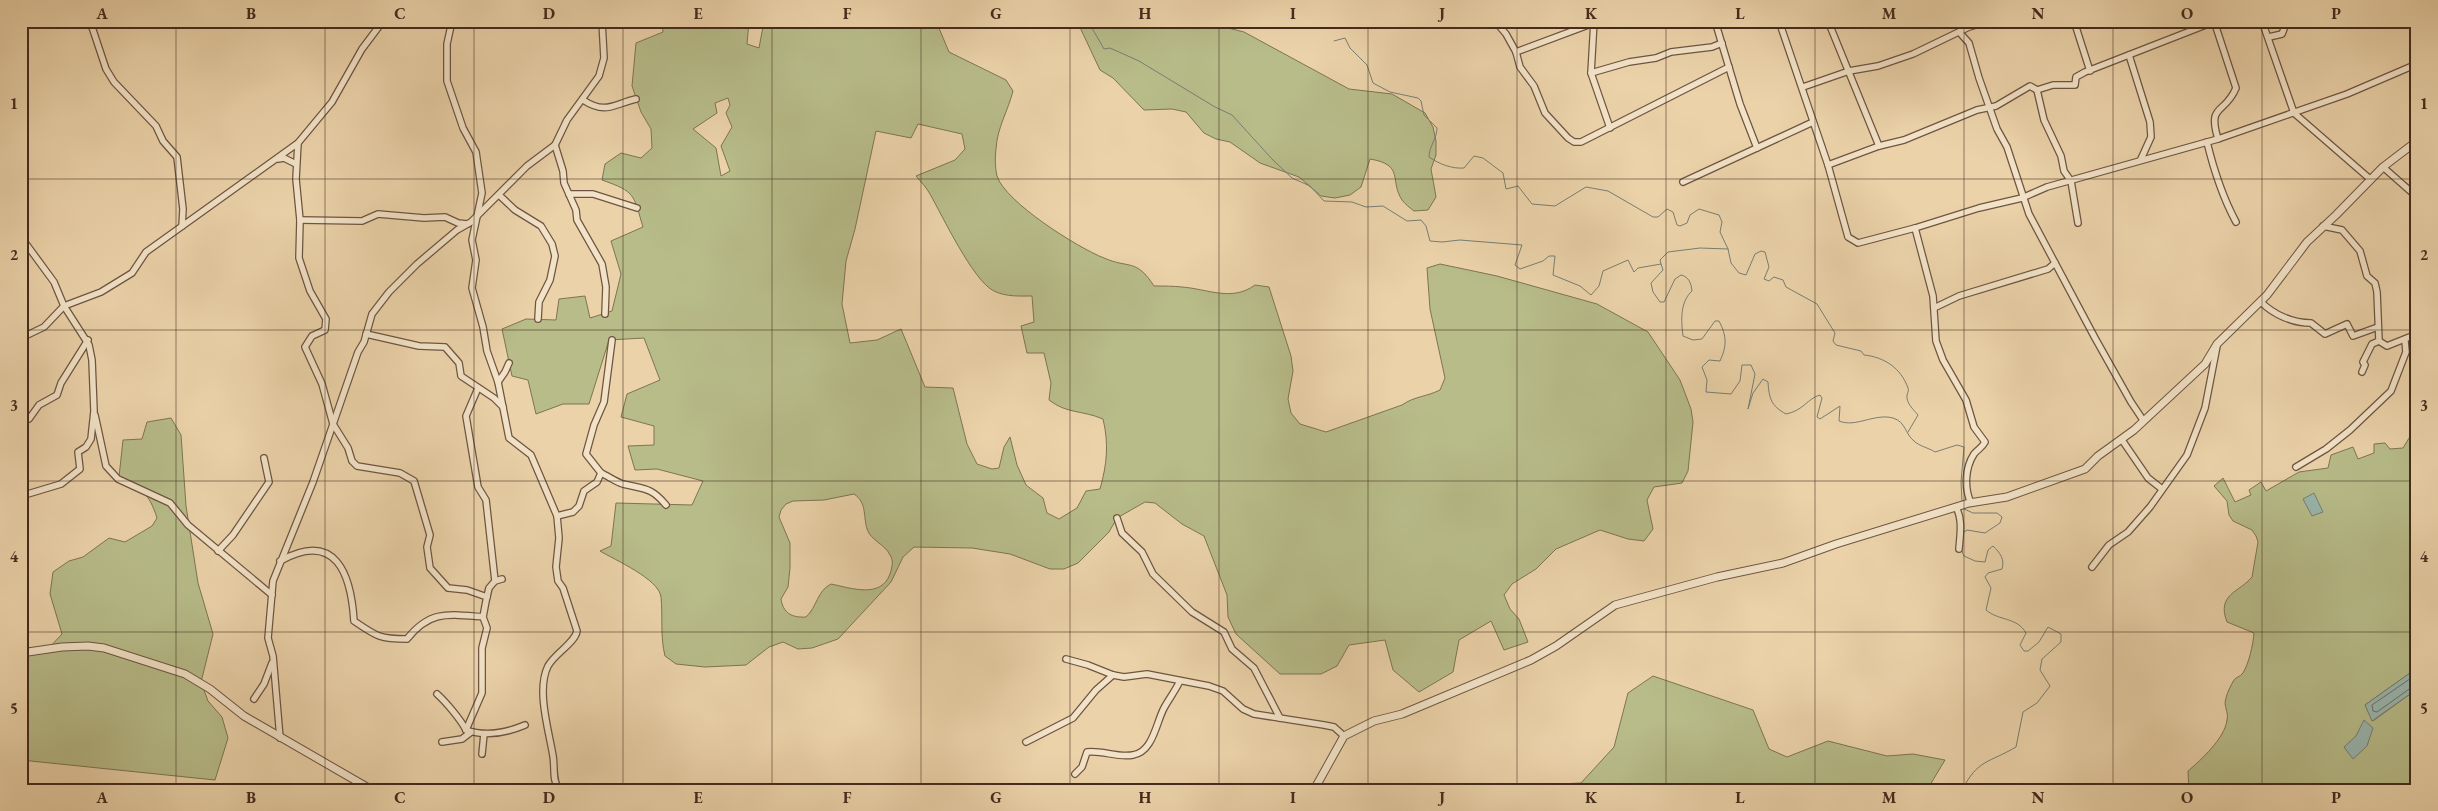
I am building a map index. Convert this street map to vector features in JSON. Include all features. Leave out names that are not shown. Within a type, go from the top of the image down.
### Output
[{"type":"street","points":[[90,21],[106,69],[114,82],[156,126],[164,141],[177,157],[182,226]]},
{"type":"street","points":[[21,338],[44,328],[64,306],[101,292],[132,273],[146,252],[298,143],[332,102],[362,49],[383,21]]},
{"type":"street","points":[[280,738],[273,656],[268,638],[273,581],[313,482],[372,314],[389,292],[417,264],[478,214],[527,166],[555,144],[567,120],[596,82],[602,67],[604,58],[602,21]]},
{"type":"street","points":[[1495,21],[1506,34],[1516,52],[1520,67],[1534,86],[1545,113],[1574,142],[1582,142],[1729,67]]},
{"type":"street","points":[[1715,21],[1756,148]]},
{"type":"street","points":[[1779,21],[1828,165],[1848,238],[1858,242],[2022,198],[2141,159],[2218,139],[2347,94],[2417,64]]},
{"type":"street","points":[[1828,21],[1879,146]]},
{"type":"street","points":[[1803,87],[1849,71],[1878,66],[1960,33],[1969,24],[1990,21]]},
{"type":"street","points":[[2074,21],[2090,71]]},
{"type":"street","points":[[2037,90],[2053,84],[2075,85],[2076,77],[2214,21],[2236,88],[2228,102],[2217,109],[2213,123],[2218,139]]},
{"type":"street","points":[[2262,21],[2294,113],[2309,124],[2320,136],[2370,179]]},
{"type":"street","points":[[2269,37],[2282,34],[2287,21]]},
{"type":"street","points":[[452,22],[447,44],[447,81],[463,128],[474,145],[478,159],[482,193],[472,240],[476,260],[472,288],[483,327],[487,351],[498,382],[509,438],[531,455],[557,516],[559,538],[556,567],[558,581],[563,588],[577,631],[572,640],[558,652],[548,666],[544,681],[544,714],[553,757],[555,778],[559,790]]},
{"type":"street","points":[[1516,52],[1595,22],[1591,73],[1610,128]]},
{"type":"street","points":[[1960,33],[1969,43],[1997,129],[2007,147],[2022,198],[2044,247],[2055,263],[2095,338],[2143,420]]},
{"type":"street","points":[[1591,73],[1629,62],[1656,58],[1671,52],[1712,47],[1722,43]]},
{"type":"street","points":[[2129,55],[2150,122],[2151,137],[2141,159]]},
{"type":"street","points":[[1828,165],[1879,146],[1904,140],[1977,110],[1990,108],[2030,86],[2037,90],[2044,120],[2060,156],[2064,172],[2071,181],[2078,223]]},
{"type":"street","points":[[583,100],[589,104],[610,108],[636,99]]},
{"type":"street","points":[[1683,182],[1813,122]]},
{"type":"street","points":[[1314,790],[1344,736],[1374,721],[1402,714],[1531,660],[1556,646],[1608,609],[1628,600],[1725,575],[1783,563],[1836,544],[1970,503],[2007,497],[2048,483],[2059,476],[2081,471],[2122,440],[2205,364],[2217,344],[2261,302],[2307,242],[2383,167],[2417,141]]},
{"type":"street","points":[[2208,142],[2215,175],[2226,204],[2236,222]]},
{"type":"street","points":[[298,143],[296,164],[300,220],[299,258],[310,291],[324,313],[327,323],[324,330],[312,336],[305,347],[322,384],[333,424],[348,448],[352,461],[358,466],[400,473],[414,482],[430,535],[427,547],[430,568],[448,588],[479,593],[487,597]]},
{"type":"street","points":[[555,144],[564,171],[564,183],[582,231],[589,238],[602,264],[606,287],[605,314]]},
{"type":"street","points":[[276,160],[284,158],[296,164]]},
{"type":"street","points":[[2383,167],[2417,197]]},
{"type":"street","points":[[569,194],[593,194],[637,208]]},
{"type":"street","points":[[499,195],[515,210],[541,226],[552,244],[555,256],[550,280],[539,302],[538,319]]},
{"type":"street","points":[[300,220],[362,221],[378,214],[424,218],[445,216],[458,223],[466,224]]},
{"type":"street","points":[[2323,226],[2342,230],[2360,251],[2367,276],[2375,283],[2377,292],[2379,341]]},
{"type":"street","points":[[1914,228],[1933,296],[1938,348],[1966,400],[1974,427],[1984,442],[1983,447],[1971,459],[1967,472],[1966,482],[1970,503]]},
{"type":"street","points":[[21,236],[54,282],[64,306],[88,340],[92,360],[94,411],[91,439],[86,447],[78,452],[80,469],[61,484],[21,496]]},
{"type":"street","points":[[1934,308],[1959,296],[2048,269],[2055,263]]},
{"type":"street","points":[[2261,302],[2267,308],[2297,323],[2311,323],[2325,334],[2347,324],[2353,336],[2378,327]]},
{"type":"street","points":[[366,334],[419,346],[445,347],[459,363],[461,376],[494,398],[504,408]]},
{"type":"street","points":[[2379,341],[2387,346],[2405,341],[2417,334]]},
{"type":"street","points":[[21,422],[29,419],[38,405],[56,396],[61,383],[88,340]]},
{"type":"street","points":[[612,340],[604,402],[594,425],[586,454],[601,473],[621,484],[640,486],[654,492],[666,504]]},
{"type":"street","points":[[2362,372],[2365,365],[2363,362],[2372,344],[2379,341]]},
{"type":"street","points":[[2296,467],[2326,449],[2350,430],[2391,391],[2406,352],[2405,341]]},
{"type":"street","points":[[2092,567],[2110,545],[2128,532],[2138,521],[2187,455],[2204,411],[2217,344]]},
{"type":"street","points":[[498,382],[502,379],[509,363]]},
{"type":"street","points":[[478,388],[466,416],[478,487],[486,500],[495,581]]},
{"type":"street","points":[[94,411],[106,466],[118,479],[170,503],[188,525],[199,531],[218,551],[272,596]]},
{"type":"street","points":[[2122,440],[2148,478],[2162,489]]},
{"type":"street","points":[[218,551],[232,535],[269,482],[264,458]]},
{"type":"street","points":[[557,516],[573,512],[579,506],[584,490],[597,482],[601,473]]},
{"type":"street","points":[[1957,507],[1961,526],[1959,549]]},
{"type":"street","points":[[1117,518],[1122,534],[1142,552],[1153,574],[1192,612],[1224,632],[1232,649],[1254,668],[1280,718]]},
{"type":"street","points":[[280,561],[291,555],[313,552],[322,552],[332,558],[344,570],[350,583],[354,621],[368,632],[386,639],[407,640],[424,620],[438,616],[458,614],[483,617]]},
{"type":"street","points":[[442,742],[462,739],[468,731],[482,693],[482,648],[487,628],[483,617],[489,588],[495,581],[502,579]]},
{"type":"street","points":[[21,654],[62,647],[88,646],[104,648],[175,670],[198,681],[228,705],[280,738],[372,790]]},
{"type":"street","points":[[254,699],[264,684],[273,656]]},
{"type":"street","points":[[1066,659],[1088,665],[1113,676],[1124,677],[1147,674],[1209,686],[1223,691],[1237,705],[1254,714],[1334,727],[1344,736]]},
{"type":"street","points":[[1026,742],[1073,718],[1096,690],[1113,676]]},
{"type":"street","points":[[1075,774],[1082,767],[1087,752],[1096,751],[1132,756],[1140,753],[1148,745],[1163,710],[1180,681]]},
{"type":"street","points":[[437,694],[452,713],[462,721],[468,731],[484,734],[512,731],[526,725]]},
{"type":"street","points":[[482,754],[484,734]]},
{"type":"green space","points":[[662,21],[749,21],[747,44],[759,48],[764,21],[936,21],[949,52],[1006,80],[1013,91],[998,134],[995,159],[997,176],[1003,187],[1013,198],[1044,223],[1077,245],[1104,258],[1142,271],[1154,286],[1192,288],[1229,294],[1238,293],[1255,285],[1269,287],[1291,356],[1293,371],[1288,399],[1291,413],[1300,424],[1326,432],[1440,390],[1445,378],[1430,309],[1427,268],[1440,264],[1497,276],[1597,304],[1648,332],[1680,380],[1691,409],[1693,422],[1688,471],[1682,483],[1654,487],[1647,500],[1653,529],[1644,541],[1628,539],[1600,530],[1556,549],[1536,569],[1512,584],[1504,595],[1510,609],[1519,619],[1528,642],[1504,650],[1491,621],[1459,640],[1453,672],[1419,692],[1393,670],[1385,640],[1349,645],[1337,666],[1321,674],[1280,674],[1236,634],[1228,617],[1227,595],[1204,536],[1182,524],[1155,503],[1145,502],[1117,518],[1109,532],[1078,563],[1064,569],[1050,569],[1010,554],[972,548],[914,547],[903,557],[891,582],[838,639],[812,648],[798,649],[783,642],[769,647],[746,665],[705,667],[676,664],[665,656],[661,597],[658,590],[645,577],[600,551],[611,546],[616,503],[692,505],[703,481],[657,469],[635,470],[628,446],[654,445],[654,426],[621,417],[627,394],[660,380],[644,338],[609,340],[589,404],[563,404],[536,414],[528,380],[512,376],[502,329],[526,319],[556,320],[559,299],[585,296],[590,318],[612,311],[621,274],[611,241],[643,227],[632,196],[627,191],[602,180],[605,164],[621,153],[641,158],[652,148],[651,129],[641,112],[632,86],[636,43],[663,32]],"holes":[[[728,98],[730,105],[726,113],[732,127],[721,146],[730,171],[721,176],[716,148],[693,129],[717,113],[715,103]],[[918,124],[962,134],[965,149],[955,160],[916,176],[930,194],[968,261],[986,285],[994,291],[1003,294],[1032,296],[1034,322],[1021,326],[1027,353],[1044,353],[1051,383],[1049,400],[1062,408],[1103,419],[1106,454],[1100,489],[1086,491],[1077,508],[1059,519],[1047,513],[1043,498],[1026,485],[1017,465],[1010,437],[1004,447],[999,468],[992,469],[977,464],[967,444],[953,388],[925,387],[901,329],[877,340],[850,343],[842,304],[846,261],[855,229],[876,131],[911,138]],[[854,494],[861,501],[869,533],[888,551],[892,560],[890,574],[886,582],[880,587],[873,589],[856,589],[831,584],[826,587],[806,617],[796,617],[786,611],[781,599],[788,587],[790,543],[779,517],[781,510],[786,504],[793,501],[824,500]]]},
{"type":"green space","points":[[1077,21],[1211,21],[1216,25],[1244,32],[1349,89],[1392,94],[1425,113],[1433,127],[1436,155],[1431,169],[1436,197],[1428,210],[1414,211],[1402,200],[1398,193],[1392,169],[1388,165],[1370,159],[1361,187],[1350,195],[1335,198],[1321,196],[1299,177],[1260,163],[1230,142],[1216,139],[1204,133],[1186,112],[1172,109],[1144,110],[1113,78],[1100,70]]},
{"type":"green space","points":[[171,418],[181,435],[186,506],[198,583],[213,634],[201,682],[208,701],[222,717],[228,738],[215,780],[21,760],[28,722],[21,691],[22,655],[47,650],[62,634],[50,594],[53,572],[69,561],[83,557],[109,538],[125,542],[152,526],[157,518],[148,497],[134,485],[119,477],[123,440],[142,439],[147,422]]},
{"type":"green space","points":[[2417,425],[2417,668],[2365,705],[2373,721],[2417,689],[2417,790],[2189,790],[2188,771],[2212,748],[2225,727],[2227,717],[2225,701],[2234,680],[2245,669],[2254,633],[2227,622],[2224,613],[2227,599],[2252,577],[2258,542],[2252,530],[2233,521],[2229,515],[2227,501],[2214,486],[2223,478],[2235,502],[2251,495],[2249,490],[2261,482],[2266,491],[2299,472],[2328,468],[2331,455],[2353,447],[2358,459],[2374,453],[2374,444],[2385,443],[2390,449],[2403,448]]},
{"type":"green space","points":[[1653,676],[1753,710],[1769,749],[1787,757],[1828,741],[1887,756],[1913,754],[1945,760],[1927,790],[1488,790],[1492,787],[1581,783],[1614,747],[1628,693]]},
{"type":"water","points":[[2314,493],[2323,512],[2312,516],[2303,499]]},
{"type":"water","points":[[2417,668],[2417,689],[2372,721],[2365,705]]},
{"type":"water","points":[[2364,720],[2373,728],[2367,746],[2353,759],[2344,747],[2356,736]]},
{"type":"waterway","points":[[1088,21],[1104,49],[1110,48],[1139,61],[1215,107],[1232,115],[1292,178],[1310,186],[1324,201],[1352,202],[1366,207],[1383,206],[1407,221],[1421,220],[1426,226],[1430,241],[1460,240],[1522,245],[1515,265],[1520,269],[1543,261],[1549,256],[1555,256],[1553,275],[1580,286],[1591,295],[1599,286],[1603,271],[1628,260],[1634,272],[1638,268],[1661,264],[1663,270],[1651,283],[1653,292],[1660,302],[1664,302],[1675,279],[1681,275],[1686,277],[1692,291],[1683,306],[1683,336],[1693,340],[1702,339],[1715,321],[1719,321],[1725,336],[1725,346],[1720,361],[1709,360],[1702,367],[1707,380],[1706,392],[1731,394],[1740,381],[1742,365],[1751,365],[1755,374],[1748,409],[1753,393],[1763,379],[1768,382],[1770,397],[1774,405],[1786,414],[1797,410],[1820,395],[1822,398],[1817,417],[1820,419],[1840,406],[1839,421],[1845,423],[1879,417],[1893,418],[1903,425],[1916,443],[1935,452],[1957,445],[1964,447],[1961,482],[1962,503]]},
{"type":"waterway","points":[[1334,41],[1345,38],[1350,48],[1367,65],[1373,83],[1390,92],[1418,98],[1421,101],[1424,115],[1437,128],[1429,157],[1441,164],[1455,168],[1464,168],[1474,156],[1483,158],[1503,173],[1506,189],[1518,186],[1532,204],[1555,206],[1586,187],[1608,191],[1653,217],[1658,217],[1667,209],[1673,212],[1677,225],[1680,226],[1687,223],[1690,215],[1699,209],[1719,215],[1722,222],[1720,232],[1728,249],[1731,263],[1739,273],[1746,275],[1755,254],[1761,251],[1765,252],[1769,267],[1764,279],[1769,281],[1774,277],[1783,280],[1786,287],[1817,304],[1835,333],[1833,341],[1836,345],[1861,351],[1864,355],[1885,361],[1896,369],[1905,381],[1910,406],[1918,415],[1908,432]]},
{"type":"waterway","points":[[1661,264],[1660,260],[1668,252],[1700,248],[1728,249]]},
{"type":"waterway","points":[[1963,533],[1967,530],[1985,533],[2000,523],[2002,517],[1997,513],[1973,513],[1964,509]]},
{"type":"waterway","points":[[1961,549],[1964,556],[1975,561],[1985,562],[1988,550],[1993,546],[2000,554],[2003,562],[2002,569],[1988,573],[1985,577],[1991,588],[1986,610],[2018,624],[2022,628],[2026,633],[2020,645],[2024,651],[2028,651],[2039,642],[2048,627],[2061,634],[2061,642],[2042,659],[2040,670],[2050,686],[2037,703],[2023,712],[2016,747],[1979,767],[1973,772],[1962,790]]}]
